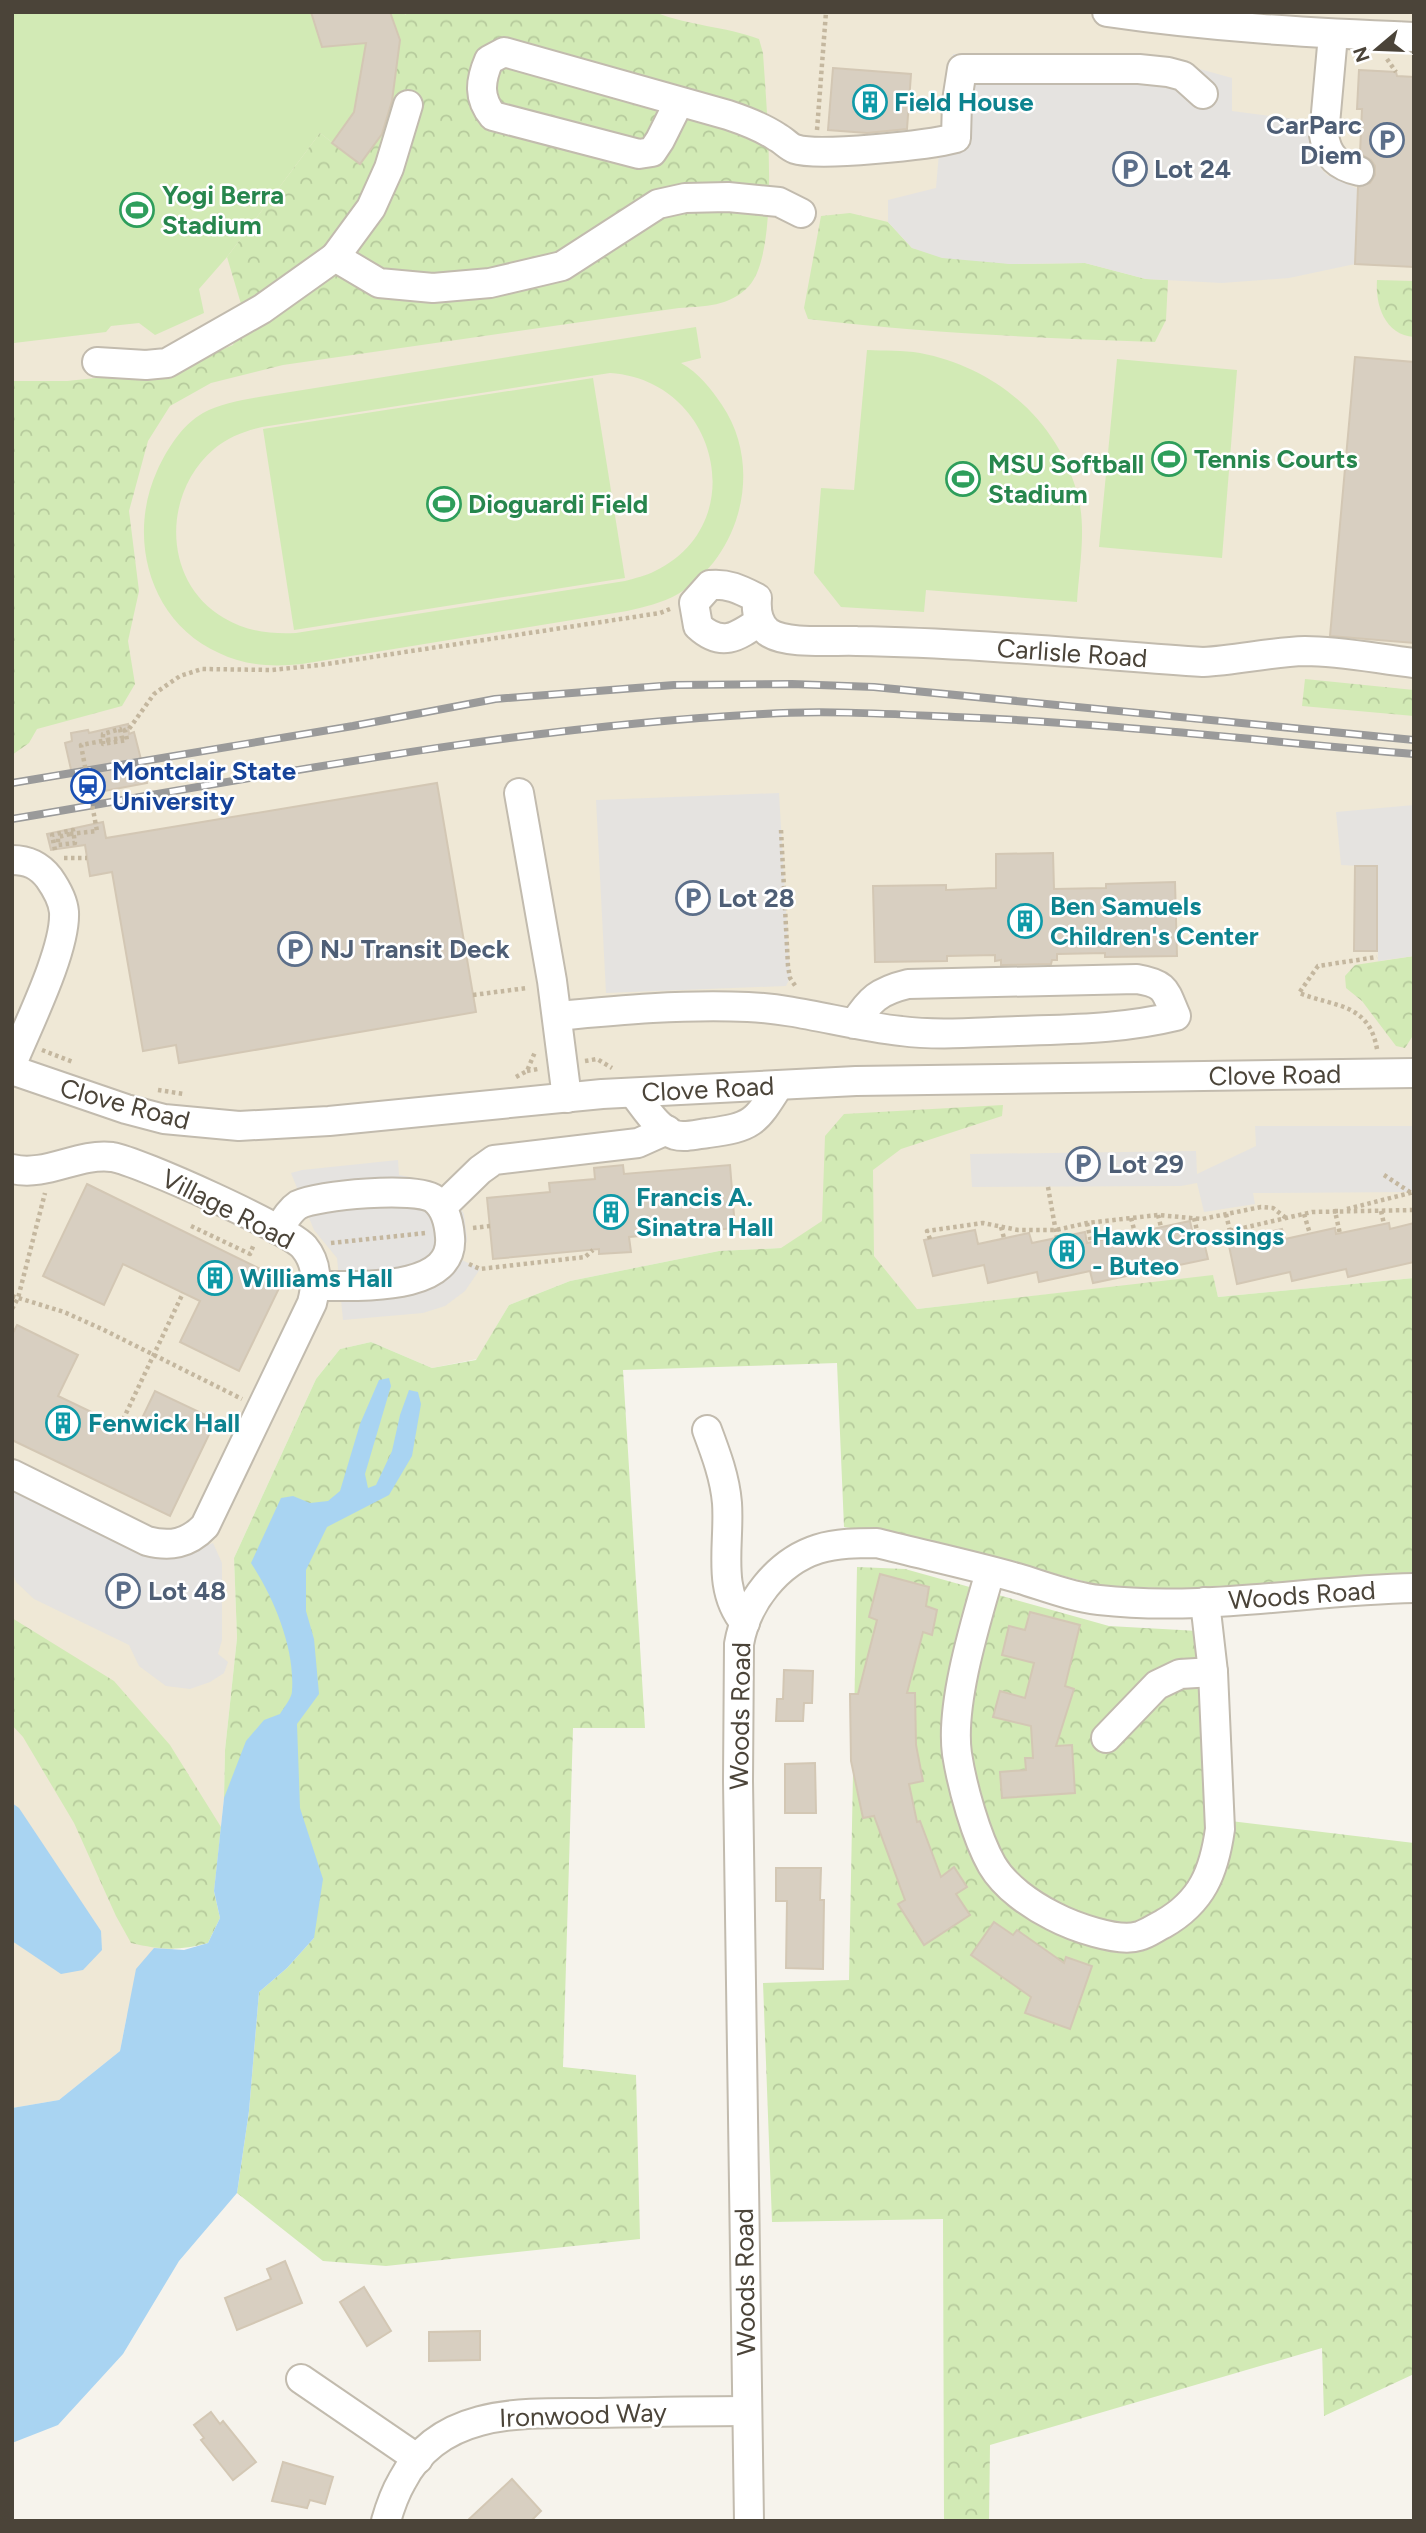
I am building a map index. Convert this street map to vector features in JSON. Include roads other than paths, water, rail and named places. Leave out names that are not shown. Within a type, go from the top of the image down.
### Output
[{"type":"street","points":[[1107,12],[1202,25],[1333,35],[1414,37]]},
{"type":"street","points":[[1333,35],[1325,144],[1332,158],[1338,163],[1359,171]]},
{"type":"street","points":[[679,102],[652,152],[639,154],[493,116],[485,107],[481,94],[482,75],[489,60],[505,52],[679,102],[752,123],[794,149],[831,152],[935,144],[956,138],[957,101],[962,69],[1158,71],[1183,76],[1203,94]]},
{"type":"street","points":[[96,362],[146,365],[167,363],[262,309],[335,257],[371,208],[389,168],[408,105]]},
{"type":"street","points":[[335,257],[379,283],[433,288],[490,283],[562,266],[658,204],[685,198],[727,197],[779,202],[801,213]]},
{"type":"street","points":[[723,583],[758,610],[736,636],[715,638],[698,626],[694,603],[709,585],[723,583]]},
{"type":"street","name":"Carlisle Road","points":[[758,610],[768,632],[786,639],[880,641],[1203,662],[1308,651],[1414,663]]},
{"type":"street","points":[[519,793],[557,1016],[567,1098]]},
{"type":"street","points":[[12,860],[25,860],[42,869],[55,886],[64,911],[61,937],[54,959],[17,1053]]},
{"type":"street","points":[[557,1016],[637,1008],[750,1007],[902,1032],[950,1033],[1120,1028],[1177,1016],[1164,989],[1155,982],[1137,979],[908,984],[877,994],[854,1024]]},
{"type":"street","name":"Clove Road","points":[[12,1070],[126,1110],[163,1119],[210,1125],[270,1126],[567,1098],[856,1081],[1414,1073]]},
{"type":"street","points":[[634,1093],[656,1121],[667,1130],[676,1135],[687,1136],[737,1129],[747,1125],[760,1114],[779,1085]]},
{"type":"street","points":[[446,1219],[480,1170],[494,1160],[638,1143],[667,1130]]},
{"type":"street","name":"Village Road","points":[[12,1169],[35,1171],[95,1157],[113,1157],[175,1180],[268,1234],[299,1241],[314,1266],[316,1286]]},
{"type":"street","points":[[12,1474],[147,1541],[183,1543],[195,1537],[205,1527],[312,1303],[316,1286],[386,1284],[415,1279],[442,1265],[450,1249],[446,1219],[433,1197],[418,1192],[396,1191],[309,1201],[290,1212],[268,1234]]},
{"type":"street","points":[[707,1430],[722,1471],[727,1503],[729,1598],[745,1623]]},
{"type":"street","name":"Woods Road","points":[[748,2521],[738,1781],[739,1644],[745,1623],[759,1594],[786,1566],[818,1549],[877,1543],[1077,1597],[1102,1600],[1205,1602],[1414,1588]]},
{"type":"street","points":[[990,1572],[958,1706],[957,1752],[970,1811],[993,1866],[1027,1903],[1066,1923],[1103,1935],[1138,1937],[1178,1915],[1201,1893],[1217,1854],[1220,1829],[1213,1672],[1205,1602]]},
{"type":"street","points":[[1106,1738],[1157,1685],[1180,1674],[1213,1672]]},
{"type":"street","points":[[301,2379],[418,2459]]},
{"type":"street","name":"Ironwood Way","points":[[386,2521],[402,2480],[418,2459],[432,2445],[465,2425],[484,2418],[504,2415],[747,2411]]},
{"type":"water","points":[[389,1378],[391,1386],[365,1474],[368,1488],[376,1485],[392,1451],[409,1390],[418,1392],[421,1404],[412,1456],[389,1495],[327,1527],[306,1570],[306,1611],[314,1639],[319,1694],[297,1724],[300,1808],[323,1879],[314,1938],[287,1968],[259,1992],[249,2111],[237,2193],[179,2261],[123,2354],[58,2425],[12,2443],[12,2108],[59,2100],[120,2051],[136,1969],[154,1948],[184,1950],[208,1943],[220,1918],[214,1891],[224,1798],[246,1741],[264,1720],[280,1714],[292,1691],[290,1658],[281,1624],[268,1592],[251,1563],[281,1498],[293,1496],[310,1503],[328,1501],[340,1491],[360,1424],[379,1380]]},
{"type":"water","points":[[12,1803],[19,1808],[101,1931],[102,1950],[83,1970],[61,1974],[12,1941]]},
{"type":"railway","points":[[12,783],[353,726],[495,699],[674,685],[792,684],[874,687],[1414,740]]},
{"type":"railway","points":[[12,819],[480,742],[669,721],[787,713],[835,712],[1070,723],[1414,754]]},
{"type":"place","name":"Field House","points":[[870,102]]},
{"type":"place","name":"CarParc Diem","points":[[1387,140]]},
{"type":"place","name":"Lot 24","points":[[1130,169]]},
{"type":"place","name":"Yogi Berra Stadium","points":[[137,210]]},
{"type":"place","name":"Tennis Courts","points":[[1169,459]]},
{"type":"place","name":"MSU Softball Stadium","points":[[963,479]]},
{"type":"place","name":"Dioguardi Field","points":[[444,504]]},
{"type":"place","name":"Montclair State University","points":[[88,786]]},
{"type":"place","name":"Lot 28","points":[[693,898]]},
{"type":"place","name":"Ben Samuels Children's Center","points":[[1025,921]]},
{"type":"place","name":"NJ Transit Deck","points":[[295,949]]},
{"type":"place","name":"Lot 29","points":[[1083,1164]]},
{"type":"place","name":"Francis A. Sinatra Hall","points":[[611,1212]]},
{"type":"place","name":"Hawk Crossings - Buteo","points":[[1067,1251]]},
{"type":"place","name":"Williams Hall","points":[[215,1278]]},
{"type":"place","name":"Fenwick Hall","points":[[63,1423]]},
{"type":"place","name":"Lot 48","points":[[123,1591]]}]
